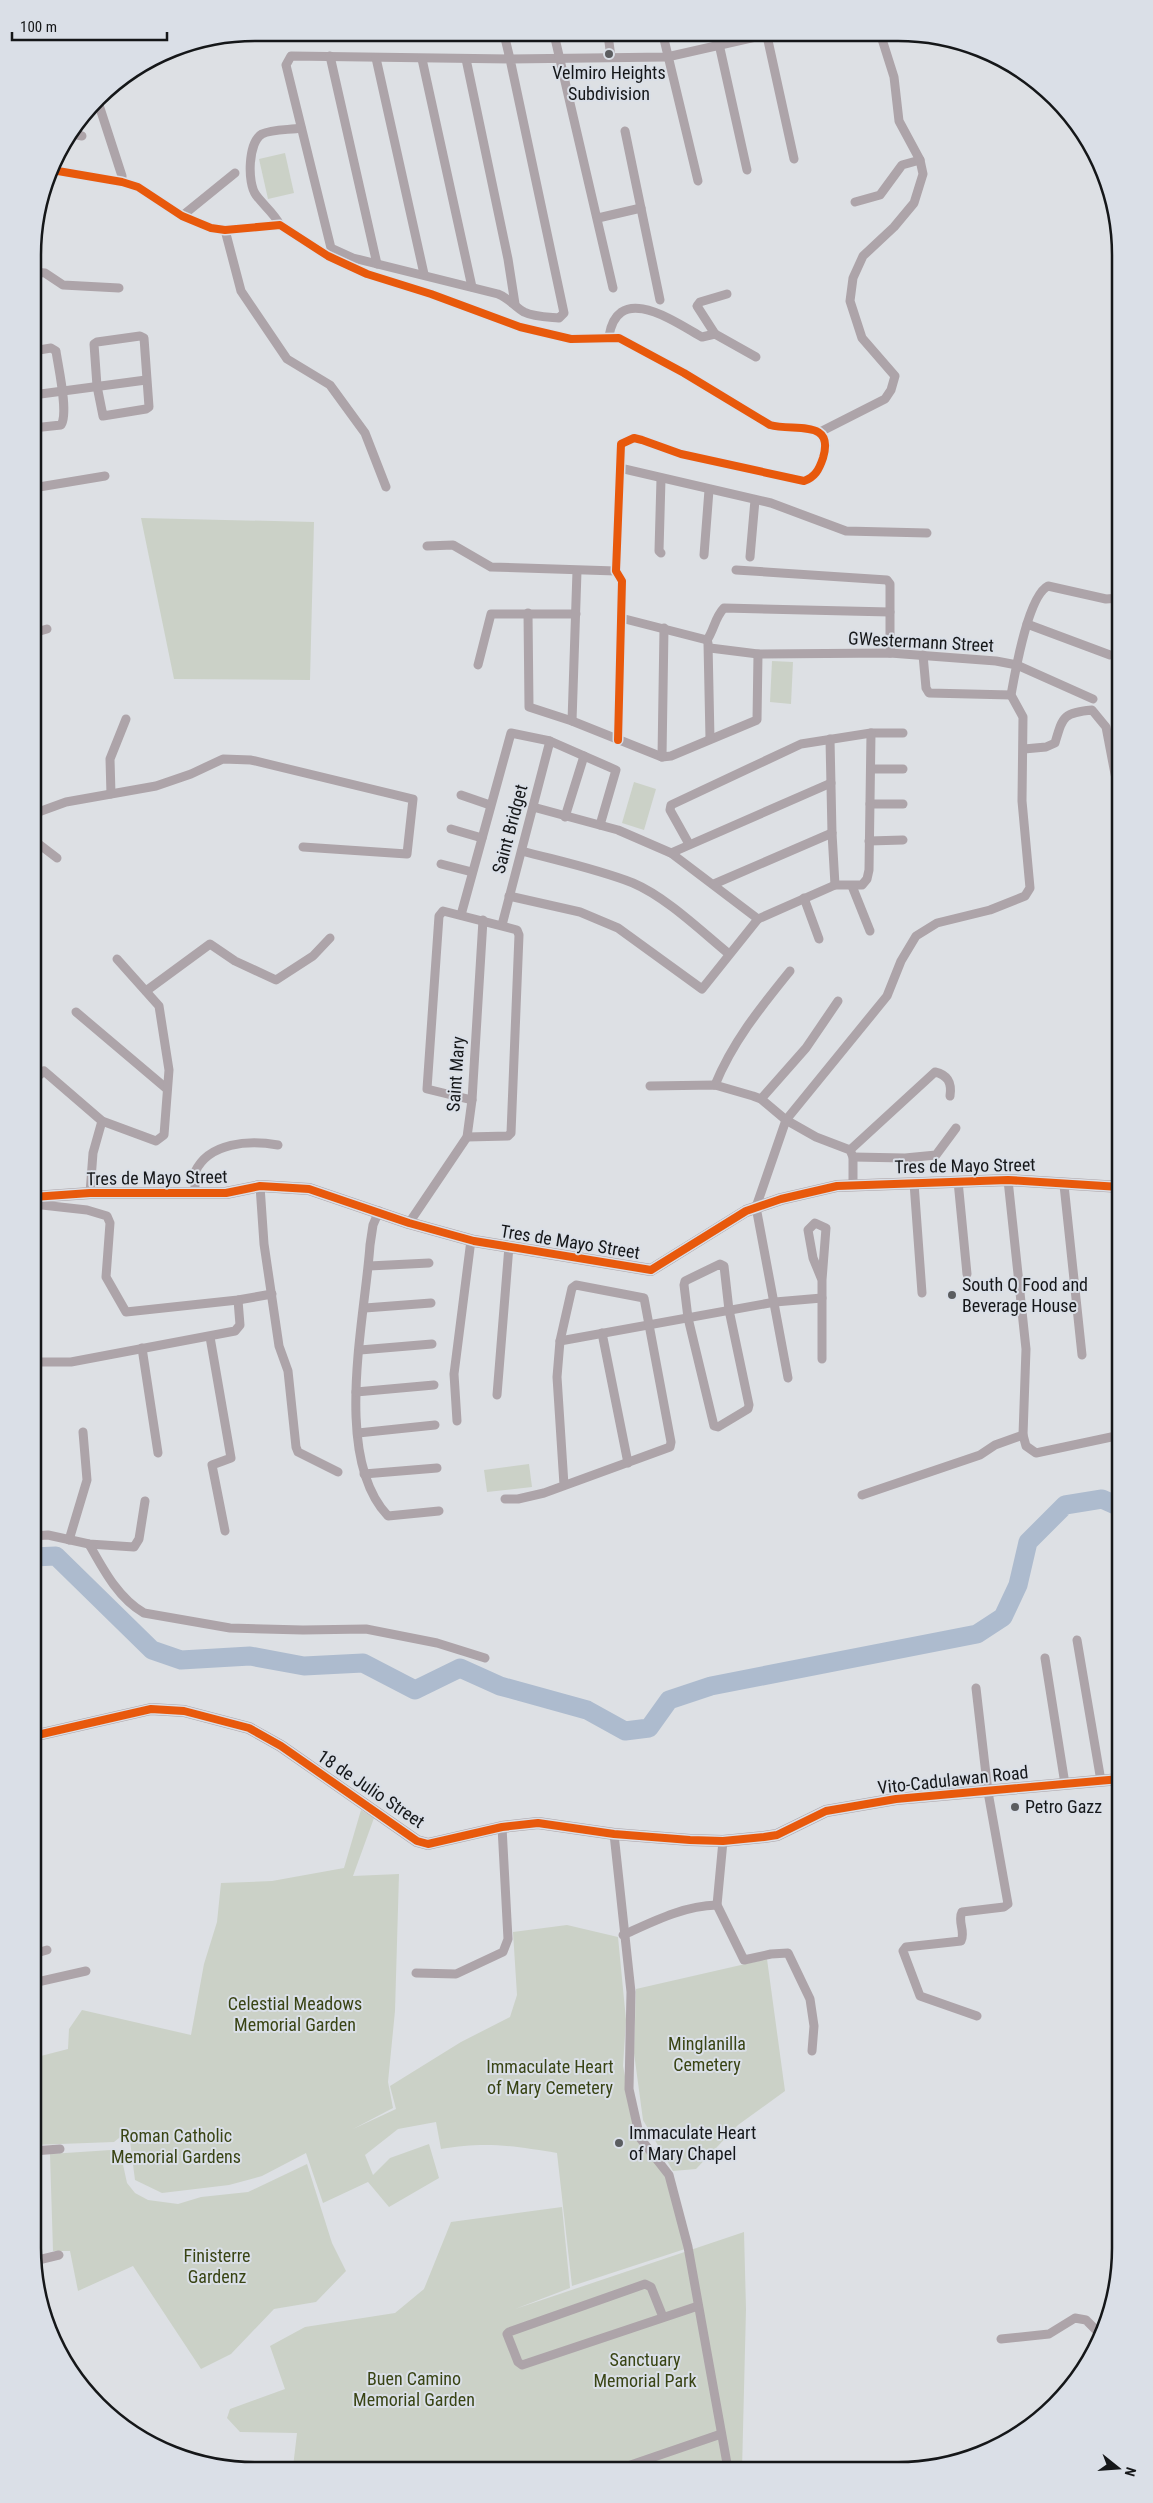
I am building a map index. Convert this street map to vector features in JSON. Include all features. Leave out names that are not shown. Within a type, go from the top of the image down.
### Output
[{"type":"street","points":[[506,41],[510,59],[564,312],[559,318],[524,312],[507,297],[424,274],[353,258],[332,248],[286,64],[288,60],[291,56],[422,59],[510,59],[668,57],[737,41]]},
{"type":"street","points":[[556,41],[613,288]]},
{"type":"street","points":[[609,41],[611,57]]},
{"type":"street","points":[[664,41],[698,181]]},
{"type":"street","points":[[718,41],[747,170]]},
{"type":"street","points":[[768,41],[794,159]]},
{"type":"street","points":[[301,128],[263,134],[255,141],[249,175],[254,194],[276,217],[280,225],[328,256],[367,274],[431,294],[520,327],[571,339],[609,336],[619,338],[684,373],[770,425],[782,428],[806,428],[820,432],[885,399],[892,390],[896,376],[862,338],[850,301],[852,278],[862,256],[894,227],[914,203],[923,174],[920,160],[898,121],[894,77],[883,41]]},
{"type":"street","points":[[330,56],[377,264]]},
{"type":"street","points":[[376,58],[424,274]]},
{"type":"street","points":[[422,59],[472,287]]},
{"type":"street","points":[[466,59],[508,259],[515,304]]},
{"type":"street","points":[[100,108],[122,176],[122,182]]},
{"type":"street","points":[[625,131],[660,300]]},
{"type":"street","points":[[855,202],[880,195],[902,165],[920,160]]},
{"type":"street","points":[[59,171],[122,182],[138,187],[182,216],[211,228],[225,230],[280,225]]},
{"type":"street","points":[[182,216],[235,172]]},
{"type":"street","points":[[598,218],[641,208]]},
{"type":"street","points":[[225,230],[241,290],[286,359],[330,385],[365,432],[386,487]]},
{"type":"street","points":[[41,273],[45,273],[63,285],[119,288]]},
{"type":"street","points":[[727,294],[700,302],[697,306],[715,334],[756,357]]},
{"type":"street","points":[[609,336],[611,324],[616,317],[632,308],[657,312],[702,337],[715,334]]},
{"type":"street","points":[[140,336],[144,338],[148,408],[104,416],[101,413],[97,386],[93,346],[95,342],[140,336]]},
{"type":"street","points":[[41,350],[50,348],[56,351],[62,392],[62,424],[41,427]]},
{"type":"street","points":[[41,394],[146,380]]},
{"type":"street","points":[[618,740],[622,581],[616,571],[621,444],[634,438],[681,454],[804,481],[810,479],[820,469],[826,448],[825,440],[820,432]]},
{"type":"street","points":[[620,468],[770,503],[846,531],[927,533]]},
{"type":"street","points":[[41,487],[105,476]]},
{"type":"street","points":[[661,479],[659,551],[661,553]]},
{"type":"street","points":[[704,556],[709,490]]},
{"type":"street","points":[[750,557],[755,500]]},
{"type":"street","points":[[427,546],[453,544],[491,567],[616,571]]},
{"type":"street","points":[[736,570],[886,580],[890,584],[890,652]]},
{"type":"street","points":[[572,722],[576,571]]},
{"type":"street","points":[[788,1378],[756,1207],[786,1120],[887,996],[901,961],[916,936],[937,923],[990,910],[1025,896],[1030,888],[1022,801],[1023,717],[1011,695],[1027,624],[1041,591],[1048,586],[1106,600],[1112,599]]},
{"type":"street","points":[[710,739],[708,644],[718,614],[724,608],[890,612]]},
{"type":"street","points":[[528,613],[527,704],[530,708],[662,757],[671,756],[757,720],[758,654]]},
{"type":"street","points":[[478,665],[490,614],[576,614]]},
{"type":"street","name":"GWestermann Street","points":[[621,618],[664,628],[708,644],[758,654],[890,652],[1017,665],[1093,698]]},
{"type":"street","points":[[1027,624],[1110,655]]},
{"type":"street","points":[[662,757],[664,628]]},
{"type":"street","points":[[41,631],[47,629]]},
{"type":"street","points":[[923,655],[926,688],[929,693],[1011,695]]},
{"type":"street","points":[[1024,749],[1046,747],[1055,743],[1062,720],[1070,712],[1092,710],[1106,727],[1112,758]]},
{"type":"street","points":[[111,794],[110,759],[126,719]]},
{"type":"street","points":[[461,915],[511,733],[550,741],[617,772],[600,825]]},
{"type":"street","points":[[689,844],[670,810],[671,805],[801,744],[871,733],[903,733]]},
{"type":"street","points":[[509,896],[580,912],[618,928],[660,956],[700,989],[704,988],[758,919],[836,884],[862,885],[867,879],[869,870],[871,733]]},
{"type":"street","points":[[830,739],[832,833],[836,884]]},
{"type":"street","name":"Saint Bridget","points":[[502,925],[550,741]]},
{"type":"street","points":[[565,817],[584,756]]},
{"type":"street","points":[[41,811],[66,802],[156,786],[191,774],[223,759],[251,760],[412,799],[407,854],[303,847]]},
{"type":"street","points":[[871,769],[903,769]]},
{"type":"street","points":[[670,853],[831,783]]},
{"type":"street","points":[[461,796],[490,805]]},
{"type":"street","points":[[870,804],[903,804]]},
{"type":"street","points":[[533,807],[618,830],[670,853],[714,884],[758,919]]},
{"type":"street","points":[[451,829],[482,838]]},
{"type":"street","points":[[714,884],[832,833]]},
{"type":"street","points":[[869,841],[903,840]]},
{"type":"street","points":[[41,846],[57,858]]},
{"type":"street","points":[[522,851],[597,871],[634,884],[682,914],[729,954]]},
{"type":"street","points":[[442,864],[472,872]]},
{"type":"street","points":[[852,886],[870,931]]},
{"type":"street","points":[[804,898],[819,939]]},
{"type":"street","points":[[467,1137],[508,1136],[511,1133],[519,935],[517,930],[502,925],[443,911],[439,916],[427,1089],[472,1100]]},
{"type":"street","name":"Saint Mary","points":[[411,1218],[467,1137],[472,1100],[483,920]]},
{"type":"street","points":[[146,991],[210,944],[235,961],[276,980],[313,956],[330,938]]},
{"type":"street","points":[[41,1074],[44,1071],[102,1121],[156,1141],[164,1135],[169,1070],[159,1006],[117,959]]},
{"type":"street","points":[[715,1085],[726,1059],[747,1024],[790,971]]},
{"type":"street","points":[[761,1099],[806,1048],[838,1001]]},
{"type":"street","points":[[76,1012],[168,1089]]},
{"type":"street","points":[[853,1186],[852,1154],[935,1072],[948,1080],[951,1086],[950,1096]]},
{"type":"street","points":[[650,1086],[715,1085],[761,1099],[786,1120],[852,1154],[905,1158],[936,1155],[956,1128]]},
{"type":"street","points":[[90,1193],[93,1153],[102,1121]]},
{"type":"street","points":[[195,1193],[195,1172],[214,1152],[238,1143],[278,1145]]},
{"type":"street","points":[[1008,1180],[1026,1349],[1023,1435],[1026,1446],[1036,1453],[1112,1437]]},
{"type":"street","name":"Tres de Mayo Street","points":[[41,1196],[90,1193],[226,1194],[260,1186],[309,1188],[379,1211],[411,1218],[471,1240],[651,1270],[710,1232],[756,1207],[837,1186],[1008,1180],[1112,1187]]},
{"type":"street","points":[[958,1181],[967,1274]]},
{"type":"street","points":[[914,1183],[922,1293]]},
{"type":"street","points":[[1064,1184],[1082,1355]]},
{"type":"street","points":[[260,1186],[264,1244],[279,1346],[288,1371],[296,1447],[298,1452],[338,1472]]},
{"type":"street","points":[[41,1198],[107,1216],[110,1223],[106,1276],[126,1312],[238,1300],[272,1294]]},
{"type":"street","points":[[379,1211],[373,1225],[356,1392],[358,1433],[364,1474],[378,1504],[388,1516],[439,1511]]},
{"type":"street","points":[[822,1280],[813,1258],[808,1230],[815,1223],[826,1228],[822,1280],[822,1359]]},
{"type":"street","points":[[457,1421],[454,1374],[471,1240]]},
{"type":"street","points":[[497,1395],[509,1246]]},
{"type":"street","points":[[369,1266],[429,1263]]},
{"type":"street","points":[[720,1264],[724,1266],[729,1310],[749,1408],[718,1427],[714,1426],[688,1318],[684,1282],[720,1264]]},
{"type":"street","points":[[505,1499],[518,1500],[536,1495],[669,1449],[671,1446],[644,1298],[576,1285],[572,1288],[560,1340],[557,1377],[564,1485]]},
{"type":"street","points":[[560,1340],[775,1302],[822,1298]]},
{"type":"street","points":[[41,1362],[71,1362],[235,1331],[240,1324],[238,1300]]},
{"type":"street","points":[[365,1308],[431,1303]]},
{"type":"street","points":[[602,1333],[628,1463]]},
{"type":"street","points":[[210,1337],[231,1458],[212,1465],[225,1531]]},
{"type":"street","points":[[360,1350],[432,1344]]},
{"type":"street","points":[[142,1348],[158,1453]]},
{"type":"street","points":[[356,1392],[434,1385]]},
{"type":"street","points":[[358,1433],[435,1425]]},
{"type":"street","points":[[69,1540],[87,1480],[83,1432]]},
{"type":"street","points":[[862,1495],[980,1455],[995,1445],[1023,1435]]},
{"type":"street","points":[[364,1474],[437,1468]]},
{"type":"street","points":[[41,1535],[48,1535],[89,1544],[134,1547],[138,1539],[145,1500]]},
{"type":"street","points":[[89,1544],[116,1587],[131,1605],[144,1613],[230,1628],[366,1629],[436,1642],[485,1658]]},
{"type":"street","points":[[1077,1640],[1101,1781]]},
{"type":"street","points":[[1044,1658],[1065,1784]]},
{"type":"street","points":[[976,1688],[988,1792],[1008,1904],[1004,1907],[962,1912],[960,1917],[963,1935],[961,1940],[906,1947],[904,1950],[920,1996],[977,2016]]},
{"type":"street","name":"18 de Julio Street","points":[[41,1734],[151,1709],[184,1711],[249,1728],[281,1746],[417,1841],[428,1844],[502,1827],[538,1823],[614,1834],[723,1841],[764,1837]]},
{"type":"street","name":"Vito-Cadulawan Road","points":[[764,1837],[777,1835],[826,1811],[896,1799],[1112,1780]]},
{"type":"street","points":[[416,1973],[456,1974],[503,1952],[508,1939],[502,1827]]},
{"type":"street","points":[[614,1834],[623,1935],[631,1992],[629,2089],[640,2138],[669,2175],[688,2247],[726,2462]]},
{"type":"street","points":[[723,1841],[717,1905],[744,1960],[771,1954],[788,1953],[810,1999],[814,2026],[812,2051]]},
{"type":"street","points":[[623,1935],[679,1911],[698,1906],[717,1905]]},
{"type":"street","points":[[41,1952],[47,1950]]},
{"type":"street","points":[[41,1982],[86,1971]]},
{"type":"street","points":[[41,2151],[60,2150]]},
{"type":"street","points":[[42,2259],[59,2255]]},
{"type":"street","points":[[663,2317],[650,2288],[645,2284],[507,2334],[518,2362],[522,2365],[698,2306]]},
{"type":"street","points":[[1001,2339],[1049,2334],[1075,2318],[1086,2320],[1095,2329]]},
{"type":"street","points":[[639,2462],[721,2434]]},
{"type":"green space","points":[[285,153],[294,193],[268,199],[259,159]]},
{"type":"green space","points":[[141,518],[314,522],[310,680],[174,679]]},
{"type":"green space","points":[[772,661],[793,662],[791,704],[770,702]]},
{"type":"green space","points":[[634,782],[656,789],[644,830],[622,823]]},
{"type":"green space","points":[[529,1464],[532,1487],[487,1492],[484,1470]]},
{"type":"green space","points":[[361,1810],[374,1818],[353,1876],[399,1874],[395,2011],[388,2082],[393,2108],[353,2129],[396,2109],[390,2086],[461,2042],[510,2017],[517,1995],[513,1932],[567,1925],[618,1937],[626,2020],[623,2066],[638,2141],[666,2175],[685,2249],[572,2286],[557,2153],[486,2145],[441,2149],[436,2122],[398,2129],[365,2155],[373,2175],[390,2158],[429,2144],[439,2178],[389,2207],[368,2182],[323,2203],[306,2153],[262,2176],[229,2185],[162,2193],[135,2180],[129,2133],[124,2134],[114,2142],[41,2145],[41,2056],[68,2049],[69,2029],[82,2010],[191,2035],[204,1964],[217,1922],[221,1883],[272,1881],[344,1868]]},
{"type":"green space","name":"Minglanilla Cemetery","points":[[767,1959],[785,2091],[738,2125],[696,2169],[673,2171],[643,2120],[634,2053],[636,1989]]},
{"type":"green space","name":"Finisterre Gardenz","points":[[111,2150],[119,2154],[127,2183],[135,2193],[148,2200],[178,2204],[201,2197],[248,2192],[307,2164],[332,2243],[346,2271],[316,2302],[274,2309],[231,2354],[201,2369],[133,2266],[78,2291],[70,2251],[53,2251],[50,2154]]},
{"type":"green space","points":[[562,2207],[570,2288],[515,2309],[744,2232],[746,2309],[742,2462],[294,2462],[297,2433],[240,2432],[227,2418],[230,2409],[285,2389],[270,2346],[305,2327],[395,2313],[424,2289],[451,2222]]},
{"type":"waterway","points":[[41,1557],[56,1556],[152,1650],[181,1660],[250,1656],[304,1666],[363,1663],[415,1690],[460,1668],[500,1686],[587,1710],[625,1731],[649,1728],[669,1700],[711,1686],[977,1634],[1003,1617],[1018,1585],[1028,1542],[1065,1505],[1102,1499],[1112,1503]]},
{"type":"cycle path","points":[[59,171],[122,182],[138,187],[182,216],[211,228],[225,230],[280,225],[328,256],[367,274],[431,294],[520,327],[571,339],[619,338],[684,373],[770,425],[810,429],[818,432],[823,437],[825,445],[820,466],[814,475],[804,481],[681,454],[634,438],[621,444],[616,571],[622,581],[618,740]]},
{"type":"cycle path","points":[[41,1196],[90,1193],[226,1193],[260,1186],[309,1189],[409,1223],[474,1241],[651,1270],[746,1211],[781,1199],[837,1186],[1008,1180],[1112,1186]]},
{"type":"cycle path","points":[[41,1734],[151,1709],[184,1711],[249,1728],[281,1746],[417,1841],[428,1844],[502,1827],[538,1823],[614,1834],[723,1841],[777,1835],[826,1811],[896,1799],[1112,1780]]},
{"type":"place","name":"Velmiro Heights Subdivision","points":[[609,54]]},
{"type":"place","name":"South Q Food and Beverage House","points":[[952,1295]]},
{"type":"place","name":"Petro Gazz","points":[[1015,1807]]},
{"type":"place","name":"Immaculate Heart of Mary Chapel","points":[[619,2143]]},
{"type":"park label","name":"Celestial Meadows Memorial Garden","points":[[295,2014]]},
{"type":"park label","name":"Immaculate Heart of Mary Cemetery","points":[[550,2077]]},
{"type":"park label","name":"Roman Catholic Memorial Gardens","points":[[176,2146]]},
{"type":"park label","name":"Sanctuary Memorial Park","points":[[645,2370]]},
{"type":"park label","name":"Buen Camino Memorial Garden","points":[[414,2389]]}]
